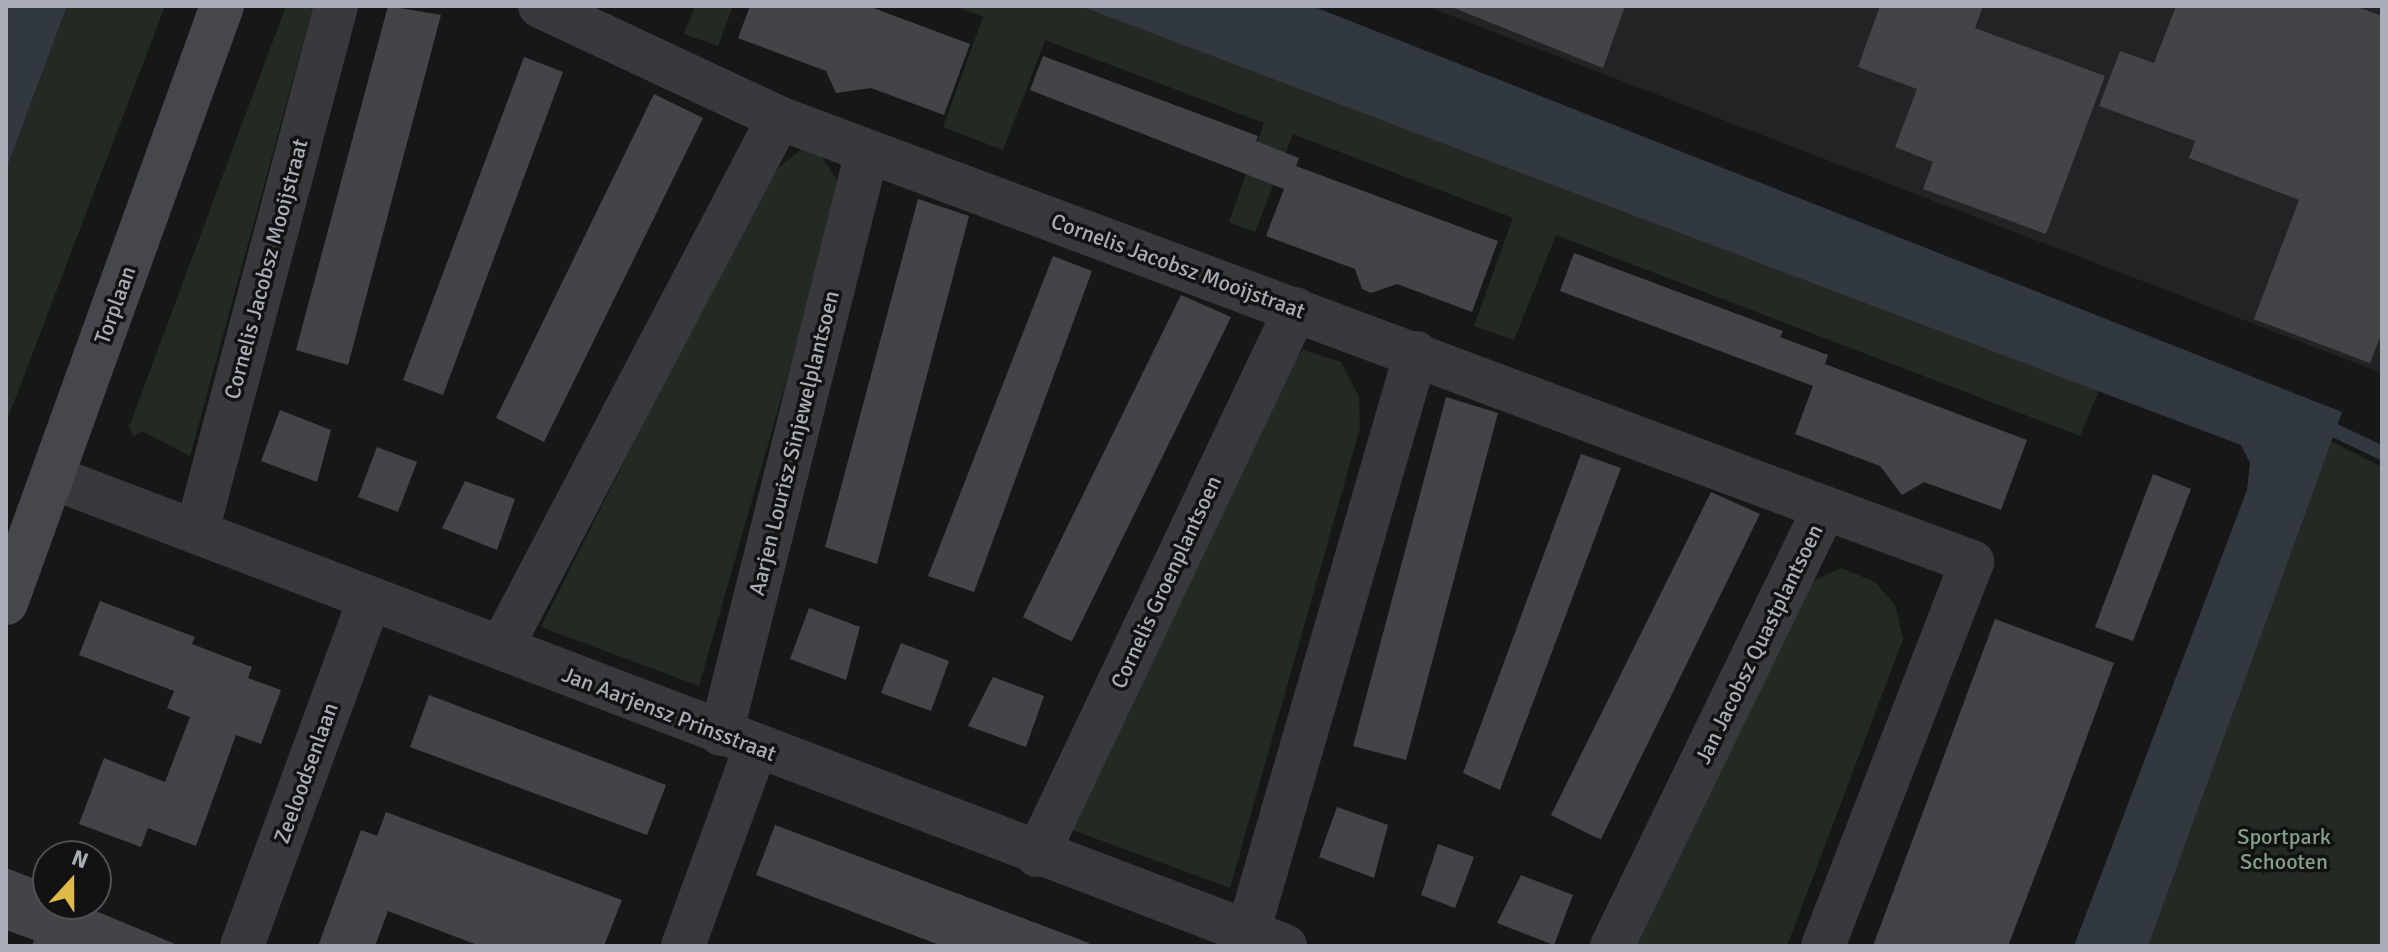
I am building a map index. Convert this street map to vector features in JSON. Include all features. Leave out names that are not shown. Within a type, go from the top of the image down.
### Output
[{"type":"street","name":"Torplaan","points":[[6,603],[54,478],[222,6]]},
{"type":"street","name":"Cornelis Jacobsz Mooijstraat","points":[[197,531],[336,6]]},
{"type":"street","name":"Cornelis Jacobsz Mooijstraat","points":[[540,6],[779,118],[1825,508]]},
{"type":"street","points":[[501,648],[779,118]]},
{"type":"street","name":"Aarjen Lourisz Sinjewelplantsoen","points":[[683,946],[738,740],[867,152]]},
{"type":"street","name":"Cornelis Groenplantsoen","points":[[1037,855],[1296,309]]},
{"type":"street","points":[[1266,939],[1416,353]]},
{"type":"street","name":"Jan Aarjensz Prinsstraat","points":[[54,478],[1037,855],[1266,939]]},
{"type":"street","name":"Jan Jacobsz Quastplantsoen","points":[[1612,946],[1825,508],[1972,562],[1823,946]]},
{"type":"street","name":"Zeeloodsenlaan","points":[[242,946],[369,600]]},
{"type":"shaded area","points":[[6,6],[67,6],[6,170]]},
{"type":"shaded area","points":[[1080,6],[1312,6],[2342,412],[2148,946],[2074,946],[2247,490],[2250,463],[2241,445]]},
{"type":"shaded area","points":[[1426,6],[2382,6],[2382,373]]},
{"type":"green space","points":[[67,6],[165,6],[6,423],[6,170]]},
{"type":"green space","points":[[286,6],[313,6],[190,456],[142,431],[134,436],[129,427]]},
{"type":"green space","points":[[695,6],[733,6],[718,46],[684,34]]},
{"type":"green space","points":[[955,6],[1080,6],[2100,388],[2080,436],[1556,235],[1514,340],[1474,326],[1513,218],[1293,134],[1255,232],[1229,222],[1264,123],[1045,40],[1003,150],[943,127],[983,17]]},
{"type":"green space","points":[[802,149],[818,152],[837,180],[834,213],[699,686],[541,627],[768,176]]},
{"type":"green space","points":[[1303,350],[1341,362],[1359,397],[1360,428],[1230,888],[1067,828],[1286,371]]},
{"type":"green space","name":"Sportpark Schooten","points":[[2331,441],[2382,467],[2382,946],[2144,946]]},
{"type":"green space","points":[[1841,568],[1875,582],[1895,605],[1903,639],[1787,946],[1629,946],[1809,583]]},
{"type":"building","points":[[388,6],[441,15],[348,365],[296,350]]},
{"type":"building","points":[[750,6],[868,6],[970,44],[944,115],[871,88],[836,93],[826,71],[738,38]]},
{"type":"building","points":[[1449,6],[1625,6],[1603,68]]},
{"type":"building","points":[[1880,6],[1983,6],[1975,28],[2105,76],[2046,234],[1923,189],[1933,162],[1895,147],[1917,89],[1858,67]]},
{"type":"building","points":[[2176,6],[2355,6],[2382,16],[2382,332],[2370,363],[2254,319],[2299,200],[2189,158],[2195,141],[2099,106],[2120,51],[2154,63]]},
{"type":"building","points":[[1043,56],[1258,136],[1256,141],[1299,158],[1296,166],[1498,241],[1472,312],[1397,284],[1371,293],[1362,289],[1355,269],[1266,236],[1284,189],[1030,90]]},
{"type":"building","points":[[524,57],[563,72],[443,395],[403,380]]},
{"type":"building","points":[[654,94],[703,118],[544,442],[496,418]]},
{"type":"building","points":[[918,199],[969,216],[877,564],[825,547]]},
{"type":"building","points":[[1574,253],[1783,331],[1780,337],[1828,355],[1825,364],[2027,440],[2001,510],[1924,482],[1902,495],[1880,466],[1795,434],[1813,386],[1560,291]]},
{"type":"building","points":[[1053,256],[1092,271],[974,592],[928,576]]},
{"type":"building","points":[[1181,295],[1231,317],[1072,641],[1023,617]]},
{"type":"building","points":[[1446,397],[1498,413],[1406,760],[1353,746]]},
{"type":"building","points":[[280,410],[331,430],[317,482],[261,461]]},
{"type":"building","points":[[377,447],[417,462],[398,512],[358,497]]},
{"type":"building","points":[[1581,454],[1621,468],[1500,790],[1463,773]]},
{"type":"building","points":[[2153,474],[2191,489],[2133,641],[2095,627]]},
{"type":"building","points":[[465,481],[515,499],[497,550],[442,528]]},
{"type":"building","points":[[1711,492],[1760,514],[1601,839],[1551,815]]},
{"type":"building","points":[[100,601],[195,637],[192,644],[252,667],[248,678],[281,690],[261,744],[236,735],[196,846],[148,828],[141,847],[79,824],[104,758],[165,782],[190,717],[167,708],[174,691],[79,655]]},
{"type":"building","points":[[809,608],[860,627],[846,680],[790,659]]},
{"type":"building","points":[[1995,619],[2114,663],[2048,842],[2008,946],[1873,946]]},
{"type":"building","points":[[901,643],[949,661],[931,711],[881,693]]},
{"type":"building","points":[[993,677],[1044,696],[1026,747],[968,726]]},
{"type":"building","points":[[429,695],[666,785],[647,835],[410,747]]},
{"type":"building","points":[[1337,807],[1388,825],[1374,878],[1319,857]]},
{"type":"building","points":[[386,812],[622,900],[604,946],[480,946],[388,911],[375,946],[318,946],[361,830],[377,836]]},
{"type":"building","points":[[775,825],[1089,943],[1088,946],[942,946],[756,875]]},
{"type":"building","points":[[1438,844],[1474,857],[1455,908],[1421,895]]},
{"type":"building","points":[[6,868],[32,878],[32,920],[112,918],[180,946],[32,946],[34,940],[6,930]]},
{"type":"building","points":[[1521,875],[1573,895],[1554,945],[1497,923]]},
{"type":"waterway","points":[[2321,424],[2382,453]]}]
